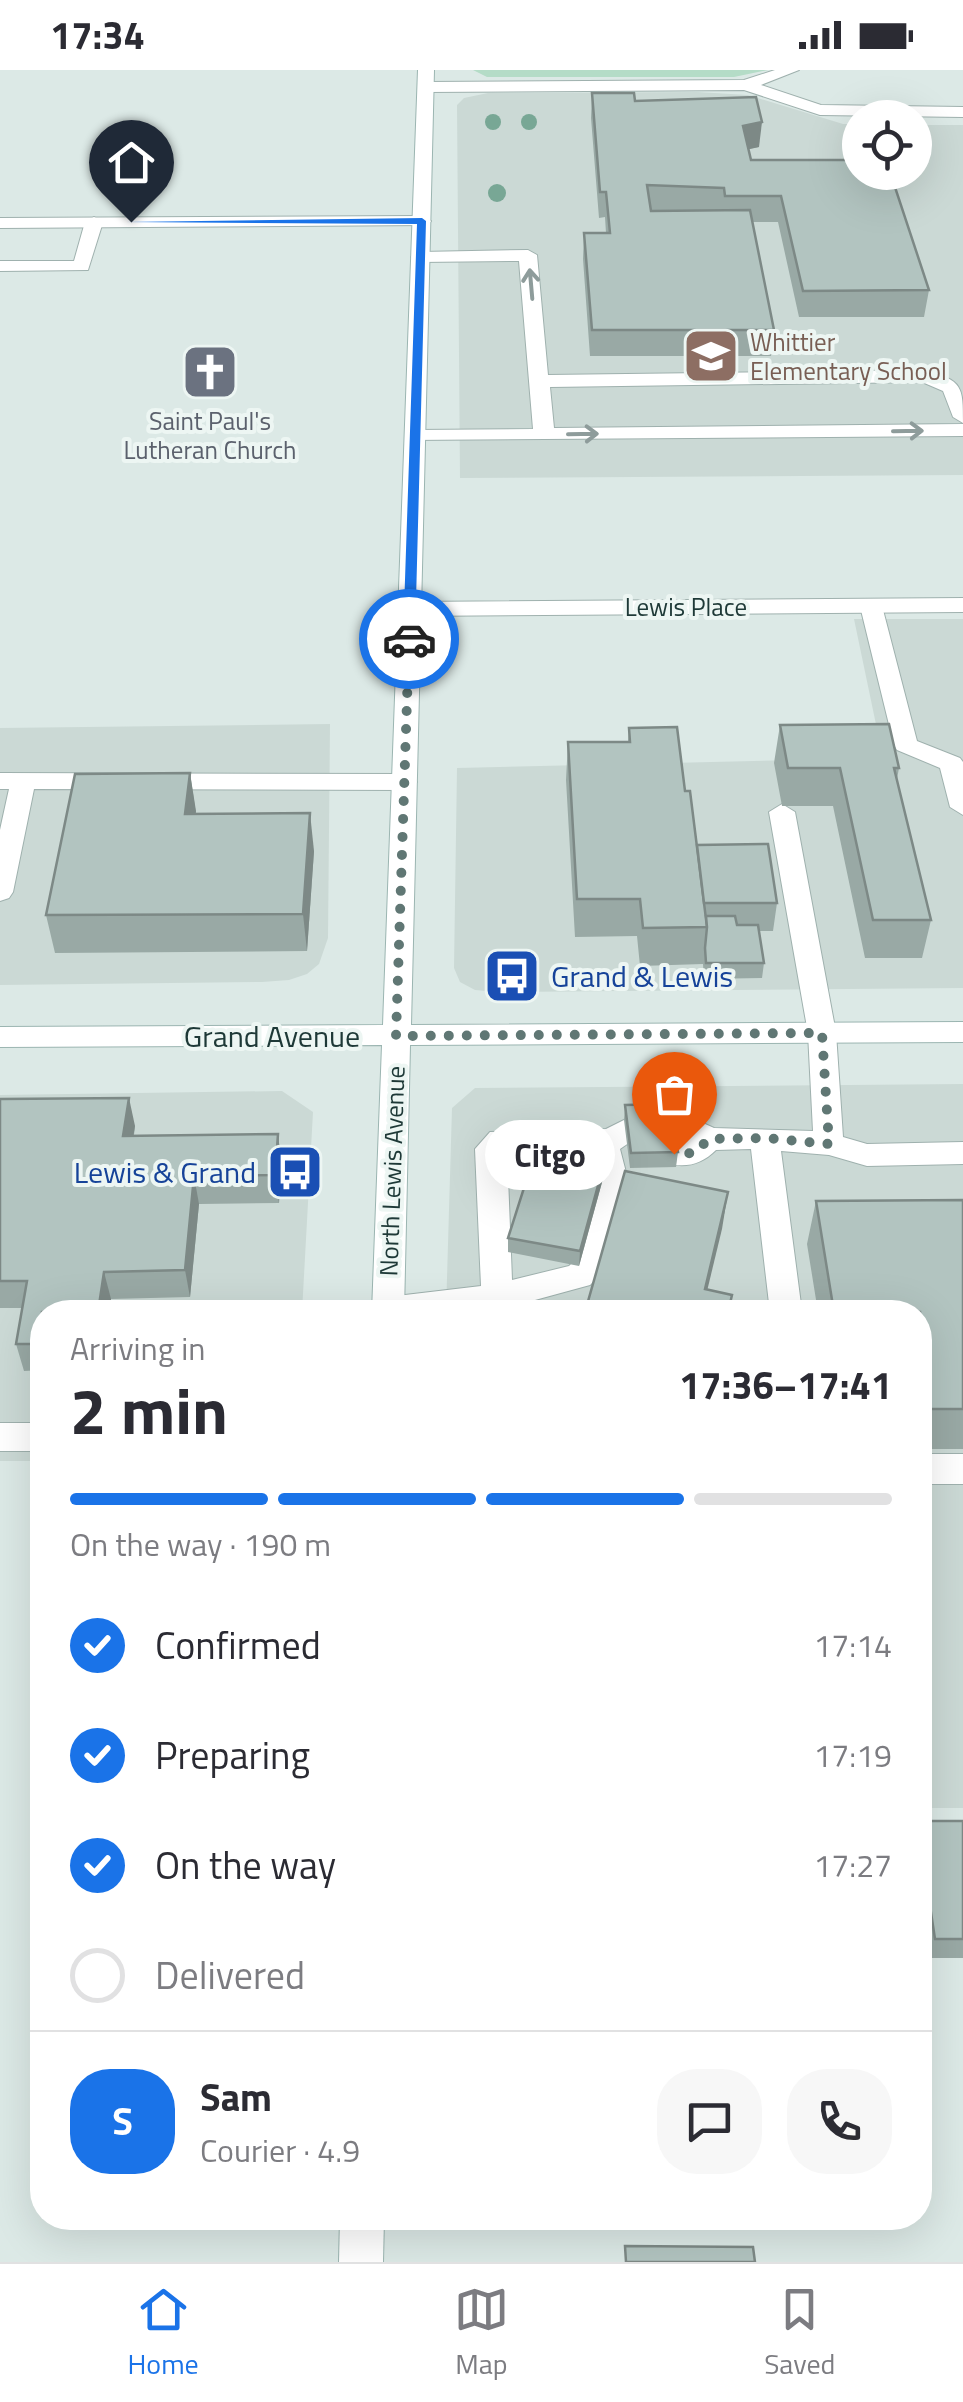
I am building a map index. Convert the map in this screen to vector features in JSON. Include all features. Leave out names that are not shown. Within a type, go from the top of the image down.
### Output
[{"type":"main road","points":[[745,85],[791,70]]},
{"type":"main road","points":[[426,78],[745,85],[820,110],[963,112]]},
{"type":"main road","name":"North Lewis Avenue","points":[[388,1300],[426,78]]},
{"type":"main road","points":[[0,223],[422,221]]},
{"type":"main road","points":[[0,266],[82,266],[94,222]]},
{"type":"main road","points":[[420,257],[528,255],[544,434]]},
{"type":"main road","points":[[540,381],[925,376],[952,388],[963,418]]},
{"type":"main road","points":[[415,436],[963,430]]},
{"type":"main road","name":"Lewis Place","points":[[410,609],[963,605]]},
{"type":"main road","points":[[871,606],[906,745],[951,763],[963,808]]},
{"type":"main road","points":[[0,892],[11,781],[405,782]]},
{"type":"main road","points":[[782,812],[822,1033],[829,1144]]},
{"type":"main road","name":"Grand Avenue","points":[[0,1037],[963,1032]]},
{"type":"main road","points":[[765,1138],[785,1300]]},
{"type":"main road","points":[[673,1142],[694,1153],[709,1139],[765,1138],[829,1144],[867,1155],[963,1153]]},
{"type":"main road","points":[[498,1300],[490,1149],[500,1140],[617,1140],[614,1184],[592,1263],[578,1276],[509,1300]]},
{"type":"main road","points":[[0,1438],[30,1437]]},
{"type":"main road","points":[[932,1469],[963,1469]]},
{"type":"main road","points":[[361,2262],[362,2230]]},
{"type":"shaded area","name":"Whittier Elementary School","points":[[488,93],[748,95],[842,124],[842,190],[932,190],[932,125],[963,125],[963,475],[460,478],[457,105],[464,98]]},
{"type":"shaded area","points":[[854,619],[963,619],[963,988],[497,992],[475,990],[460,982],[454,968],[457,768],[883,758]]},
{"type":"shaded area","points":[[330,724],[328,938],[319,964],[307,974],[262,982],[0,985],[0,728]]},
{"type":"shaded area","points":[[963,1084],[963,1808],[932,1808],[932,1300],[446,1300],[452,1108],[475,1088]]},
{"type":"shaded area","points":[[282,1091],[313,1112],[303,1300],[30,1300],[30,1461],[0,1461],[0,1095]]},
{"type":"green space","points":[[473,70],[768,70],[734,77],[487,77]]},
{"type":"building","points":[[592,93],[634,93],[635,101],[756,97],[762,122],[743,126],[751,160],[842,160],[842,190],[896,190],[929,290],[803,291],[781,196],[725,196],[724,188],[647,185],[651,211],[750,210],[774,330],[592,330],[584,233],[610,233],[606,192],[600,192]]},
{"type":"building","points":[[889,724],[899,768],[894,768],[931,920],[873,920],[840,768],[788,768],[780,725]]},
{"type":"building","points":[[677,727],[685,791],[690,791],[707,927],[643,928],[640,899],[577,899],[568,742],[630,742],[629,728]]},
{"type":"building","points":[[190,773],[185,814],[310,813],[303,914],[46,915],[75,774]]},
{"type":"building","points":[[768,844],[777,903],[704,903],[697,845]]},
{"type":"building","points":[[706,916],[735,916],[737,925],[758,925],[764,963],[706,963]]},
{"type":"building","points":[[129,1098],[123,1136],[278,1134],[275,1175],[194,1176],[185,1270],[104,1272],[100,1300],[30,1300],[30,1344],[16,1344],[27,1281],[0,1281],[0,1099]]},
{"type":"building","points":[[671,1104],[678,1152],[631,1153],[625,1105]]},
{"type":"building","points":[[537,1147],[605,1160],[580,1251],[508,1238]]},
{"type":"building","points":[[625,1171],[728,1192],[705,1289],[732,1295],[731,1300],[588,1300]]},
{"type":"building","points":[[963,1200],[963,1409],[932,1409],[932,1300],[832,1300],[816,1201]]},
{"type":"building","points":[[932,1821],[963,1821],[963,1939],[935,1939]]},
{"type":"building","points":[[625,2246],[753,2247],[755,2262],[626,2262]]},
{"type":"way so far","points":[[409,639],[396,1036],[822,1033],[829,1144],[765,1138],[709,1139],[694,1153],[674,1154]]},
{"type":"place","name":"Whittier Elementary School","points":[[711,356]]},
{"type":"place","name":"Saint Paul's Lutheran Church","points":[[210,372]]},
{"type":"place","name":"Grand & Lewis","points":[[512,976]]},
{"type":"place","name":"Citgo","points":[[674,1154]]},
{"type":"place","name":"Lewis & Grand","points":[[295,1172]]},
{"type":"route","points":[[131,222],[422,221],[409,639]]}]
